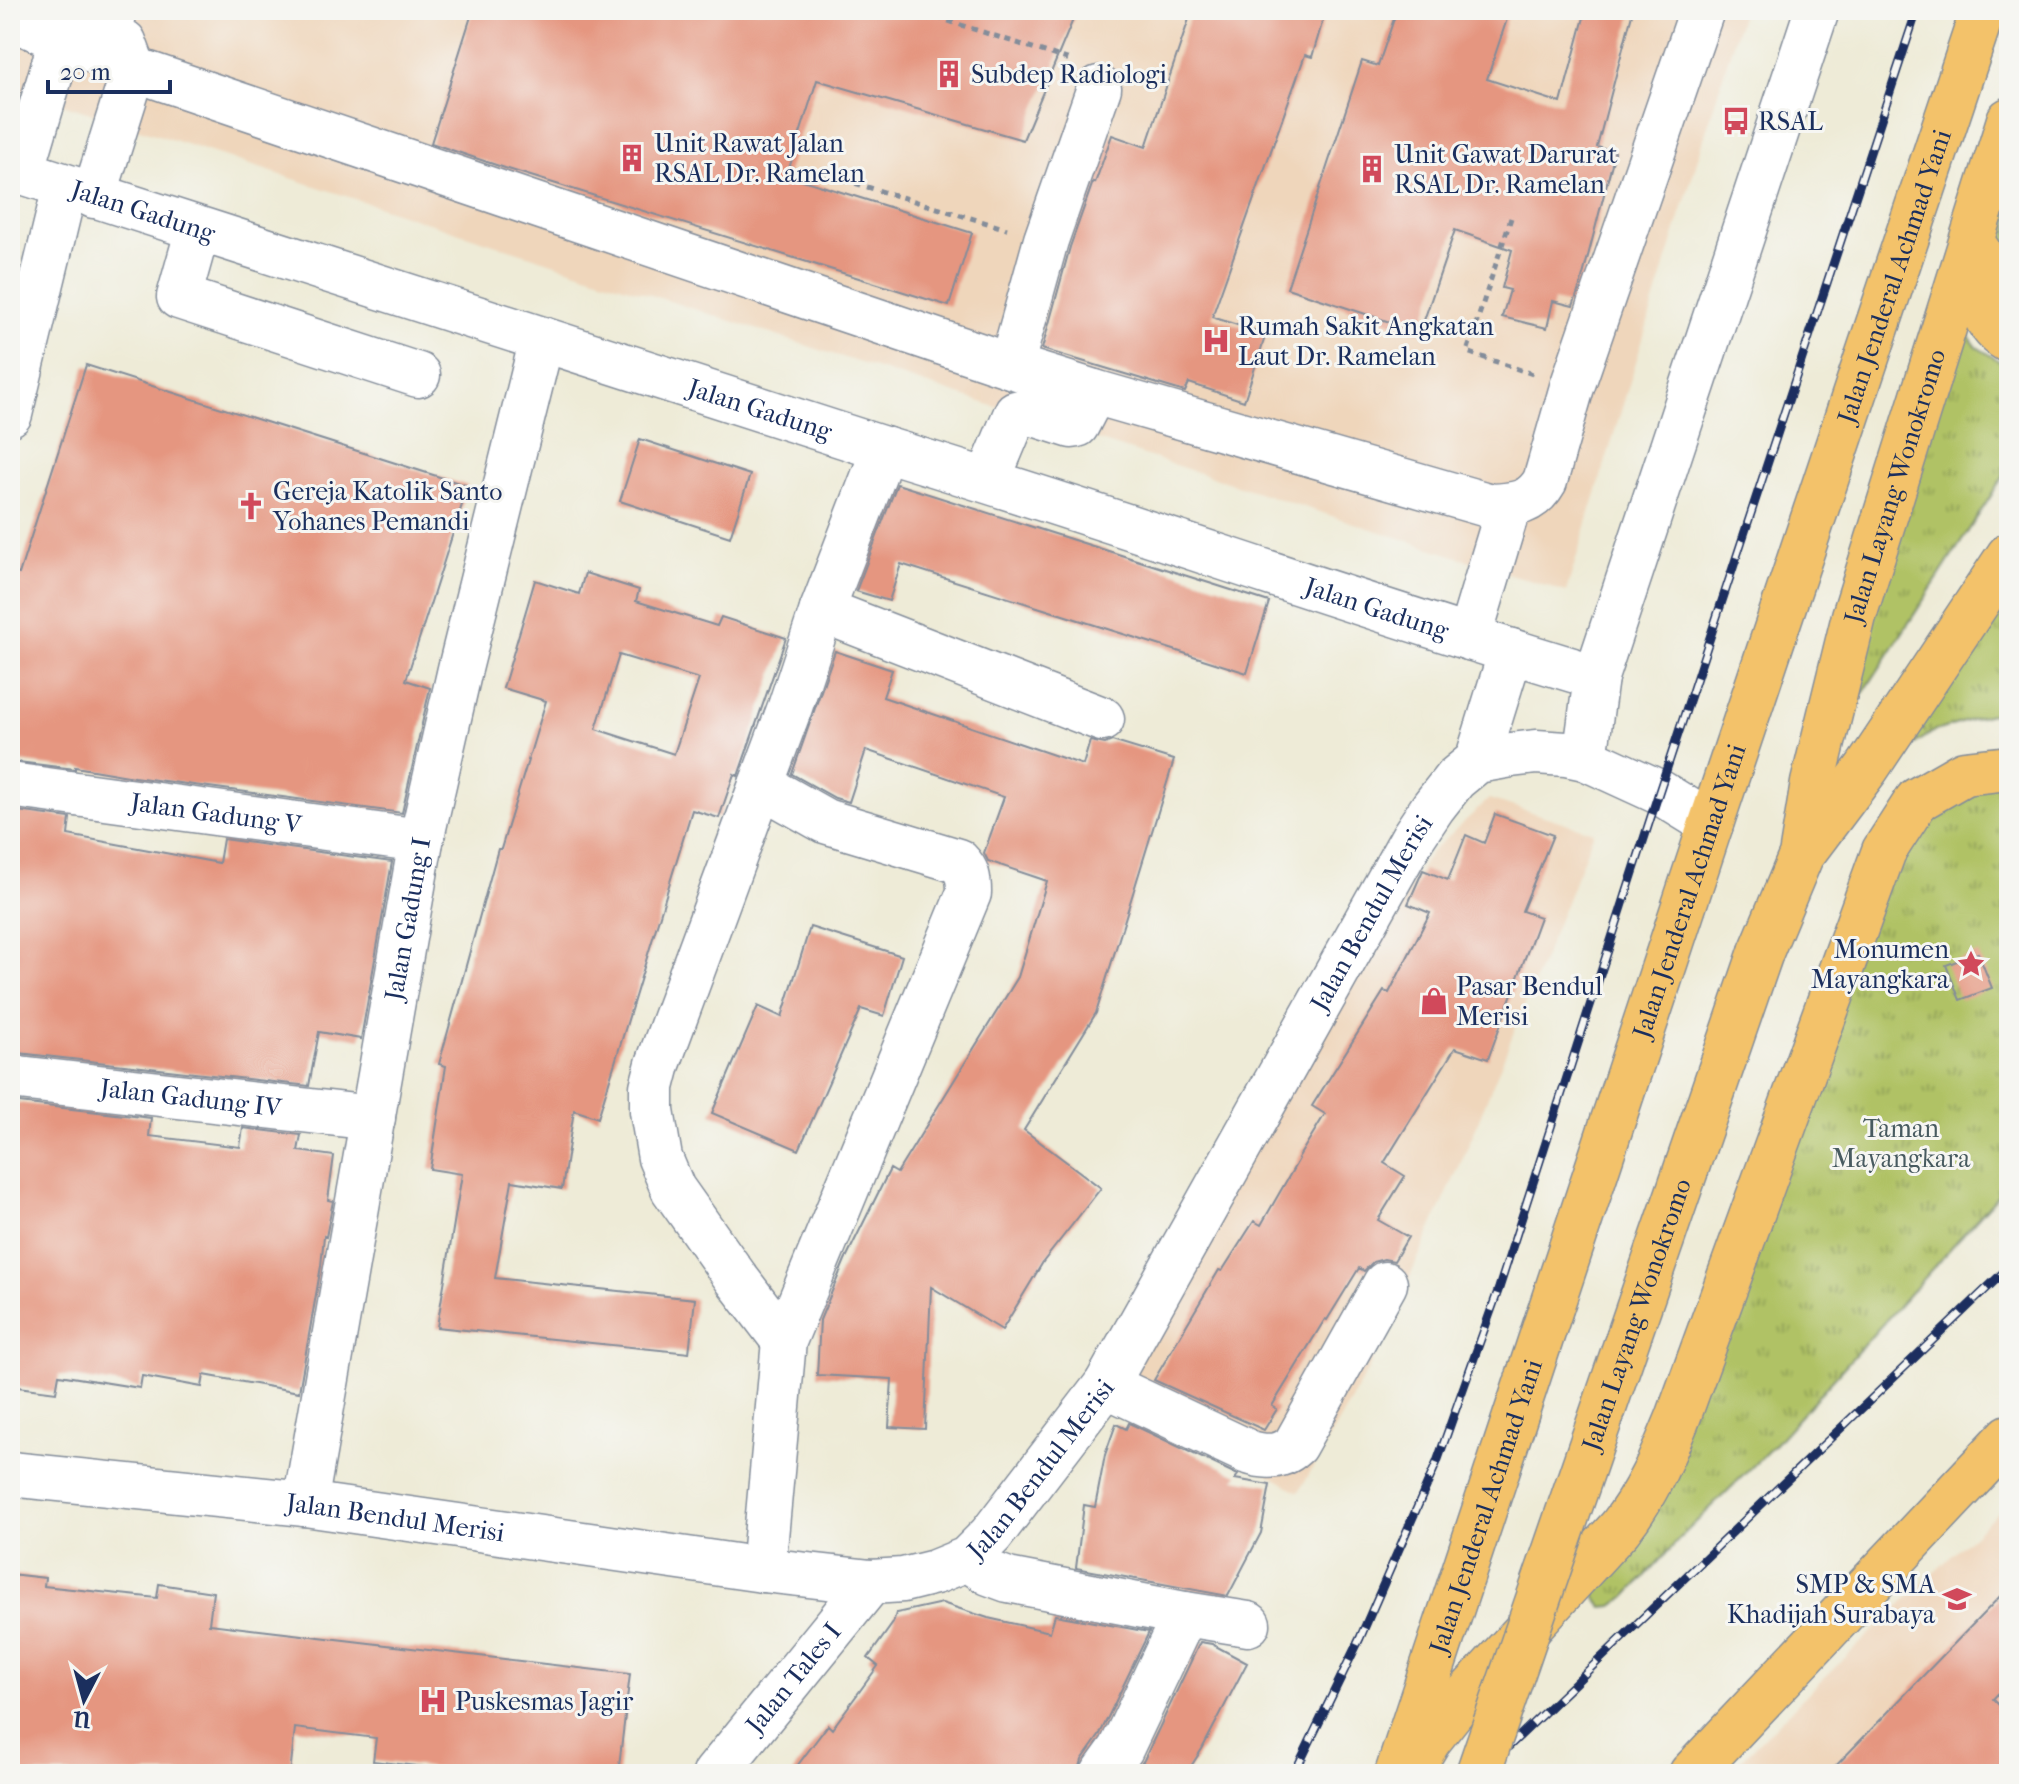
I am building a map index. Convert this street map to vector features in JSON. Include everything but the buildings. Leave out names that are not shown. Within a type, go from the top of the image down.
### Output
[{"type":"highway","name":"Jalan Jenderal Achmad Yani","points":[[1397,1774],[1983,10]]},
{"type":"highway","name":"Jalan Layang Wonokromo","points":[[1478,1774],[1761,952],[1801,856],[1813,783],[1854,616],[2009,120]]},
{"type":"highway","points":[[1980,216],[1976,280],[1978,299],[1983,315],[2009,341]]},
{"type":"highway","name":"Jalan Layang Wonokromo","points":[[1801,856],[1867,768],[2009,555]]},
{"type":"highway","points":[[1409,1774],[1429,1740],[1452,1711],[1620,1528],[1637,1507],[1657,1470],[1884,851],[1917,800],[1964,773],[2009,768]]},
{"type":"highway","points":[[1691,1774],[2009,1437]]},
{"type":"street","points":[[10,17],[134,69],[1011,366],[1493,505],[1526,500],[1538,493],[1545,481],[1572,387],[1702,10]]},
{"type":"street","points":[[1585,758],[1596,677],[1817,10]]},
{"type":"street","points":[[10,414],[80,191],[134,69],[115,12],[61,40],[16,170]]},
{"type":"street","points":[[1011,366],[1090,76]]},
{"type":"street","name":"Jalan Gadung","points":[[16,170],[988,480],[1454,634],[1596,677]]},
{"type":"street","points":[[198,229],[179,297],[418,375]]},
{"type":"street","name":"Jalan Gadung I","points":[[305,1504],[421,841],[542,339]]},
{"type":"street","points":[[988,480],[1016,413],[1025,411],[1077,425],[1094,392]]},
{"type":"street","points":[[784,1341],[673,1189],[660,1158],[652,1111],[652,1087],[790,707],[822,610],[884,449]]},
{"type":"street","points":[[1454,634],[1493,505]]},
{"type":"street","points":[[822,610],[1102,719]]},
{"type":"street","points":[[1511,651],[1477,761],[1536,752],[1585,758],[1659,792],[1711,824]]},
{"type":"street","name":"Jalan Bendul Merisi","points":[[10,1474],[305,1504],[763,1570],[871,1582],[903,1580],[967,1559],[991,1535],[1106,1385],[1413,837],[1455,779],[1477,761]]},
{"type":"street","name":"Jalan Gadung V","points":[[10,785],[421,841]]},
{"type":"street","points":[[761,785],[825,821],[958,861],[968,875],[969,883],[969,893],[784,1341],[763,1570]]},
{"type":"street","name":"Jalan Gadung IV","points":[[10,1077],[373,1118]]},
{"type":"street","points":[[1106,1385],[1248,1452],[1258,1456],[1279,1456],[1295,1445],[1385,1284]]},
{"type":"street","points":[[967,1559],[989,1573],[1008,1580],[1248,1624]]},
{"type":"street","name":"Jalan Tales I","points":[[715,1774],[871,1582]]},
{"type":"street","points":[[1103,1774],[1121,1749],[1185,1614]]},
{"type":"path","points":[[914,10],[1090,76]]},
{"type":"path","points":[[821,173],[1046,240]]},
{"type":"path","points":[[1511,218],[1467,352],[1572,387]]},
{"type":"shaded area","name":"Rumah Sakit Angkatan Laut Dr. Ramelan","points":[[10,10],[1743,10],[1566,592],[10,87]]},
{"type":"shaded area","name":"Pasar Bendul Merisi","points":[[1489,799],[1594,832],[1467,1149],[1370,1366],[1299,1492],[1111,1383],[1430,853]]},
{"type":"shaded area","name":"SMP & SMA Khadijah Surabaya","points":[[2009,1501],[2009,1774],[1727,1774],[1803,1698]]},
{"type":"green space","points":[[2009,150],[2009,295],[2000,290],[1977,256]]},
{"type":"green space","points":[[1949,310],[1977,347],[2009,367],[2009,468],[1829,743]]},
{"type":"green space","points":[[2009,565],[2009,714],[1990,714],[1935,731],[1871,772]]},
{"type":"green space","name":"Taman Mayangkara","points":[[2009,774],[2009,1183],[1774,1445],[1683,1535],[1627,1596],[1613,1606],[1602,1607],[1596,1597],[1595,1584],[1913,820]]},
{"type":"railway","points":[[1294,1774],[1360,1638],[1437,1462],[1499,1288],[1917,10]]},
{"type":"railway","points":[[1480,1774],[2009,1267]]},
{"type":"place","name":"Subdep Radiologi","points":[[949,74]]},
{"type":"place","name":"RSAL","points":[[1736,121]]},
{"type":"place","name":"Unit Rawat Jalan RSAL Dr. Ramelan","points":[[632,158]]},
{"type":"place","name":"Unit Gawat Darurat RSAL Dr. Ramelan","points":[[1372,169]]},
{"type":"place","name":"Rumah Sakit Angkatan Laut Dr. Ramelan","points":[[1216,341]]},
{"type":"place","name":"Gereja Katolik Santo Yohanes Pemandi","points":[[251,506]]},
{"type":"place","name":"Monumen Mayangkara","points":[[1971,964]]},
{"type":"place","name":"Pasar Bendul Merisi","points":[[1434,1001]]},
{"type":"place","name":"SMP & SMA Khadijah Surabaya","points":[[1957,1599]]},
{"type":"place","name":"Puskesmas Jagir","points":[[433,1701]]}]
